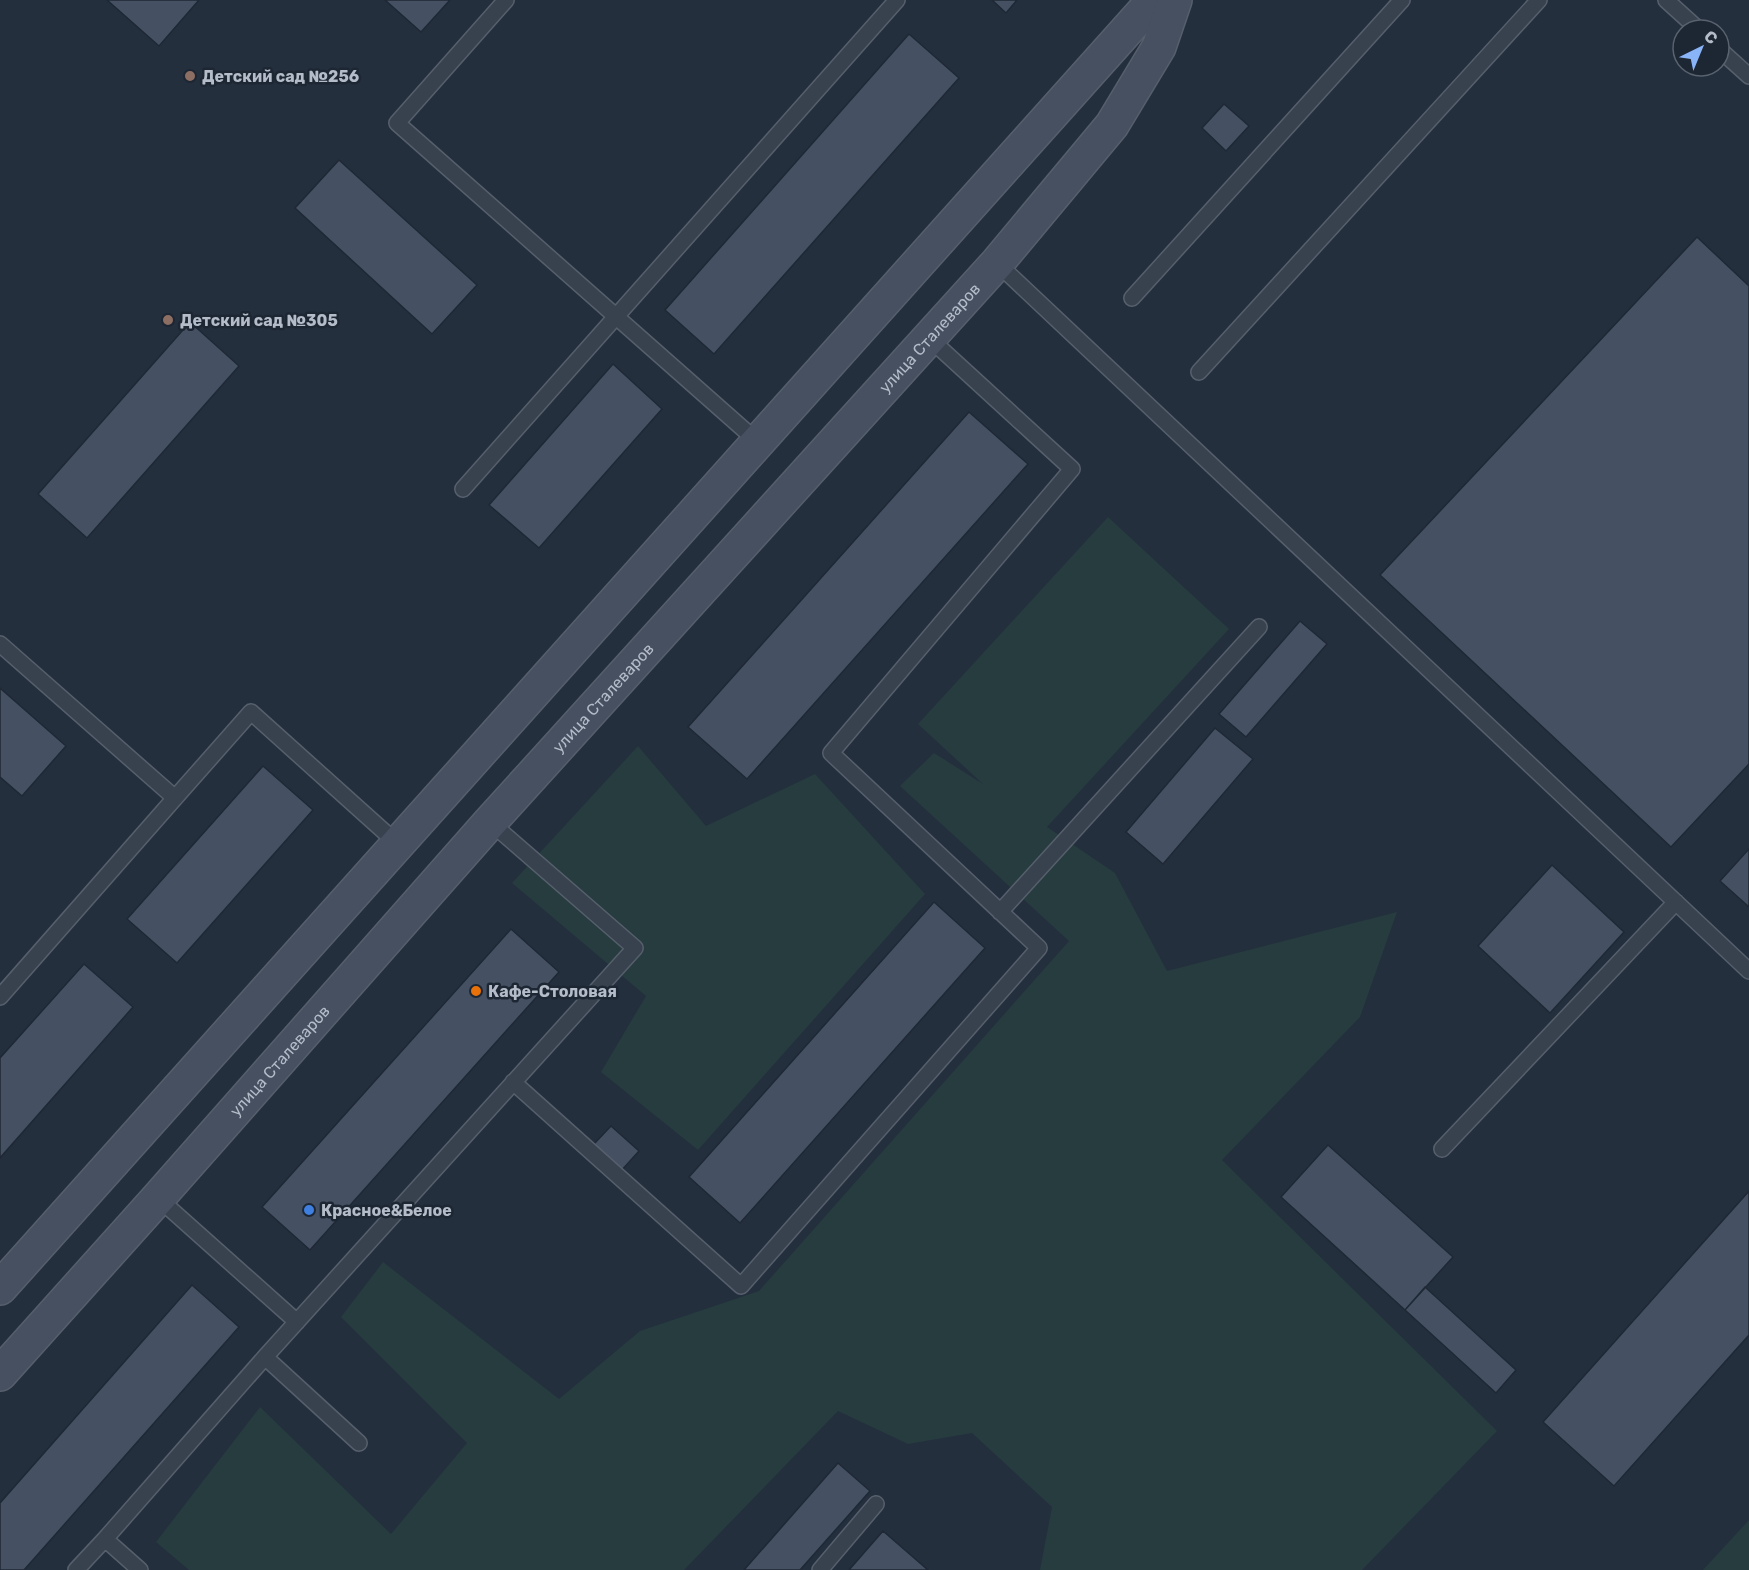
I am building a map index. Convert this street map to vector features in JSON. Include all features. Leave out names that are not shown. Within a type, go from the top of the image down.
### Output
[{"type":"street","points":[[0,1288],[1154,0]]},
{"type":"street","name":"улица Сталеваров","points":[[0,1374],[490,822],[997,263],[1112,125],[1159,47],[1175,0]]},
{"type":"lane","points":[[506,0],[398,123],[758,442]]},
{"type":"lane","points":[[463,489],[897,0]]},
{"type":"lane","points":[[1132,298],[1402,0]]},
{"type":"lane","points":[[1199,372],[1539,0]]},
{"type":"lane","points":[[1666,0],[1686,18]]},
{"type":"lane","points":[[1731,60],[1749,76]]},
{"type":"lane","points":[[997,263],[1749,972]]},
{"type":"lane","points":[[513,1082],[741,1286],[1039,948],[831,753],[1072,470],[929,338]]},
{"type":"lane","points":[[1000,912],[1259,627]]},
{"type":"lane","points":[[0,644],[175,798]]},
{"type":"lane","points":[[0,997],[251,712],[398,844]]},
{"type":"lane","points":[[76,1570],[265,1357],[635,948],[490,822]]},
{"type":"lane","points":[[1442,1149],[1676,902]]},
{"type":"lane","points":[[158,1198],[297,1322]]},
{"type":"lane","points":[[265,1357],[359,1443]]},
{"type":"lane","points":[[820,1570],[876,1504]]},
{"type":"lane","points":[[105,1539],[140,1570]]},
{"type":"green space","points":[[1108,517],[1229,629],[1047,827],[1115,873],[1167,971],[1397,912],[1360,1017],[1222,1160],[1497,1431],[1362,1570],[1040,1570],[1052,1507],[972,1433],[908,1444],[838,1411],[684,1570],[189,1570],[156,1542],[260,1407],[391,1534],[467,1443],[341,1317],[383,1262],[559,1399],[640,1331],[759,1291],[1069,941],[900,786],[934,753],[983,784],[918,724]]},
{"type":"green space","points":[[638,746],[706,826],[815,774],[925,894],[698,1150],[601,1072],[646,996],[512,883]]},
{"type":"green space","points":[[1749,1520],[1749,1570],[1703,1570]]},
{"type":"building","points":[[107,0],[199,0],[159,46]]},
{"type":"building","points":[[385,0],[450,0],[421,32]]},
{"type":"building","points":[[992,0],[1017,0],[1006,13]]},
{"type":"building","points":[[909,34],[959,78],[714,354],[665,310]]},
{"type":"building","points":[[1224,104],[1249,126],[1226,151],[1202,128]]},
{"type":"building","points":[[339,160],[477,285],[432,334],[295,208]]},
{"type":"building","points":[[1697,237],[1749,286],[1749,764],[1671,847],[1380,575]]},
{"type":"building","points":[[190,322],[239,366],[87,538],[38,494]]},
{"type":"building","points":[[613,364],[662,409],[539,548],[489,505]]},
{"type":"building","points":[[969,412],[1028,464],[747,779],[688,727]]},
{"type":"building","points":[[1300,621],[1327,644],[1246,737],[1219,714]]},
{"type":"building","points":[[0,688],[66,746],[22,796],[0,777]]},
{"type":"building","points":[[1215,728],[1253,759],[1163,864],[1126,832]]},
{"type":"building","points":[[263,766],[313,810],[177,963],[127,919]]},
{"type":"building","points":[[1749,849],[1749,907],[1720,881]]},
{"type":"building","points":[[1552,865],[1624,932],[1550,1013],[1478,946]]},
{"type":"building","points":[[934,902],[985,948],[740,1223],[689,1177]]},
{"type":"building","points":[[511,929],[559,972],[310,1250],[262,1207]]},
{"type":"building","points":[[84,964],[133,1007],[0,1158],[0,1058]]},
{"type":"building","points":[[611,1126],[639,1151],[621,1171],[593,1145]]},
{"type":"building","points":[[1328,1145],[1453,1257],[1405,1310],[1281,1197]]},
{"type":"building","points":[[1749,1191],[1749,1335],[1614,1486],[1543,1422]]},
{"type":"building","points":[[192,1285],[239,1327],[24,1570],[0,1570],[0,1503]]},
{"type":"building","points":[[1425,1287],[1516,1370],[1496,1393],[1405,1310]]},
{"type":"building","points":[[838,1463],[870,1491],[800,1570],[744,1570]]},
{"type":"building","points":[[883,1531],[928,1570],[849,1570]]},
{"type":"place","name":"Детский сад №256","points":[[190,76]]},
{"type":"place","name":"Детский сад №305","points":[[168,320]]},
{"type":"place","name":"Кафе-Столовая","points":[[476,991]]},
{"type":"place","name":"Красное&Белое","points":[[309,1210]]}]
